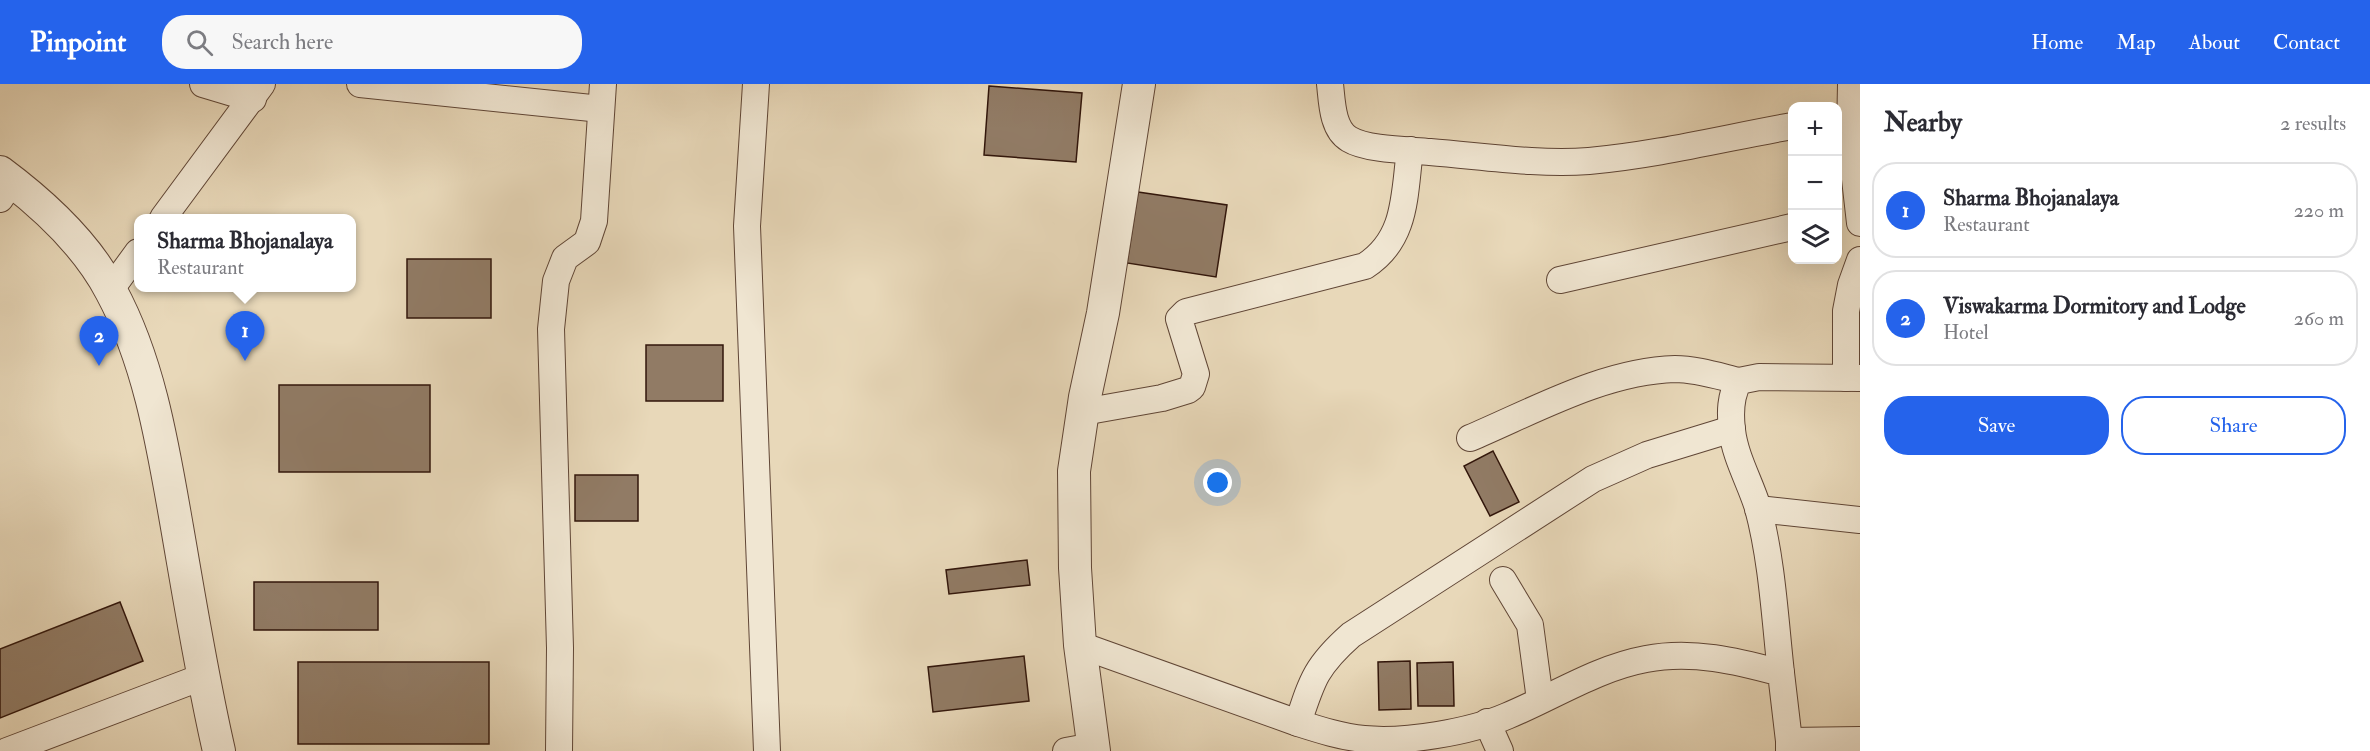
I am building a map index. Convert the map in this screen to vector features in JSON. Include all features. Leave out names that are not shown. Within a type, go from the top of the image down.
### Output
[{"type":"street","points":[[167,214],[258,92],[204,84]]},
{"type":"street","points":[[360,84],[602,97],[594,221],[586,242],[565,258],[556,281],[551,329],[560,648],[559,751]]},
{"type":"street","points":[[756,84],[747,226],[767,751]]},
{"type":"street","points":[[1084,749],[1075,568],[1074,471],[1103,313],[1139,84]]},
{"type":"street","points":[[1330,84],[1334,112],[1340,129],[1348,138],[1366,144],[1410,150],[1523,160],[1588,161],[1664,150],[1788,127]]},
{"type":"street","points":[[1851,84],[1844,117],[1852,160],[1852,217]]},
{"type":"street","points":[[1083,412],[1162,398],[1184,392],[1192,387],[1196,374],[1179,319],[1186,312],[1365,266],[1380,256],[1394,238],[1400,220],[1410,150]]},
{"type":"street","points":[[4,184],[43,206],[77,242],[111,289],[132,333],[143,366],[165,455],[202,677],[219,751]]},
{"type":"street","points":[[1560,279],[1788,228]]},
{"type":"street","points":[[111,289],[134,257]]},
{"type":"street","points":[[1470,438],[1623,375],[1677,369],[1739,381],[1759,377],[1853,378],[1846,311],[1851,285],[1860,260]]},
{"type":"street","points":[[1739,381],[1732,399],[1732,429],[1736,448],[1758,509],[1768,568],[1789,746],[1860,740]]},
{"type":"street","points":[[1298,723],[1318,668],[1351,636],[1593,479],[1647,455],[1732,429]]},
{"type":"street","points":[[1758,509],[1860,520]]},
{"type":"street","points":[[1503,580],[1530,625],[1540,700]]},
{"type":"street","points":[[1080,645],[1365,745],[1428,735],[1506,717],[1626,663],[1648,658],[1734,660],[1781,673]]},
{"type":"street","points":[[7,751],[202,677]]},
{"type":"street","points":[[1487,722],[1500,751]]},
{"type":"building","points":[[989,86],[1082,93],[1076,162],[984,155]]},
{"type":"building","points":[[1138,192],[1227,205],[1216,277],[1127,263]]},
{"type":"building","points":[[407,259],[491,259],[491,318],[407,318]]},
{"type":"building","points":[[646,345],[723,345],[723,401],[646,401]]},
{"type":"building","points":[[279,385],[430,385],[430,472],[279,472]]},
{"type":"building","points":[[1493,451],[1519,502],[1490,516],[1464,466]]},
{"type":"building","points":[[575,475],[638,475],[638,521],[575,521]]},
{"type":"building","points":[[1027,560],[1030,585],[949,594],[946,570]]},
{"type":"building","points":[[254,582],[378,582],[378,630],[254,630]]},
{"type":"building","points":[[120,602],[143,661],[0,718],[0,649]]},
{"type":"building","points":[[1024,656],[1029,701],[933,712],[928,667]]},
{"type":"building","points":[[1410,661],[1411,709],[1379,710],[1378,662]]},
{"type":"building","points":[[298,662],[489,662],[489,744],[298,744]]},
{"type":"building","points":[[1453,662],[1454,706],[1418,706],[1417,663]]},
{"type":"place","name":"Sharma Bhojanalaya","points":[[245,361]]},
{"type":"place","name":"Viswakarma Dormitory and Lodge","points":[[99,366]]}]
